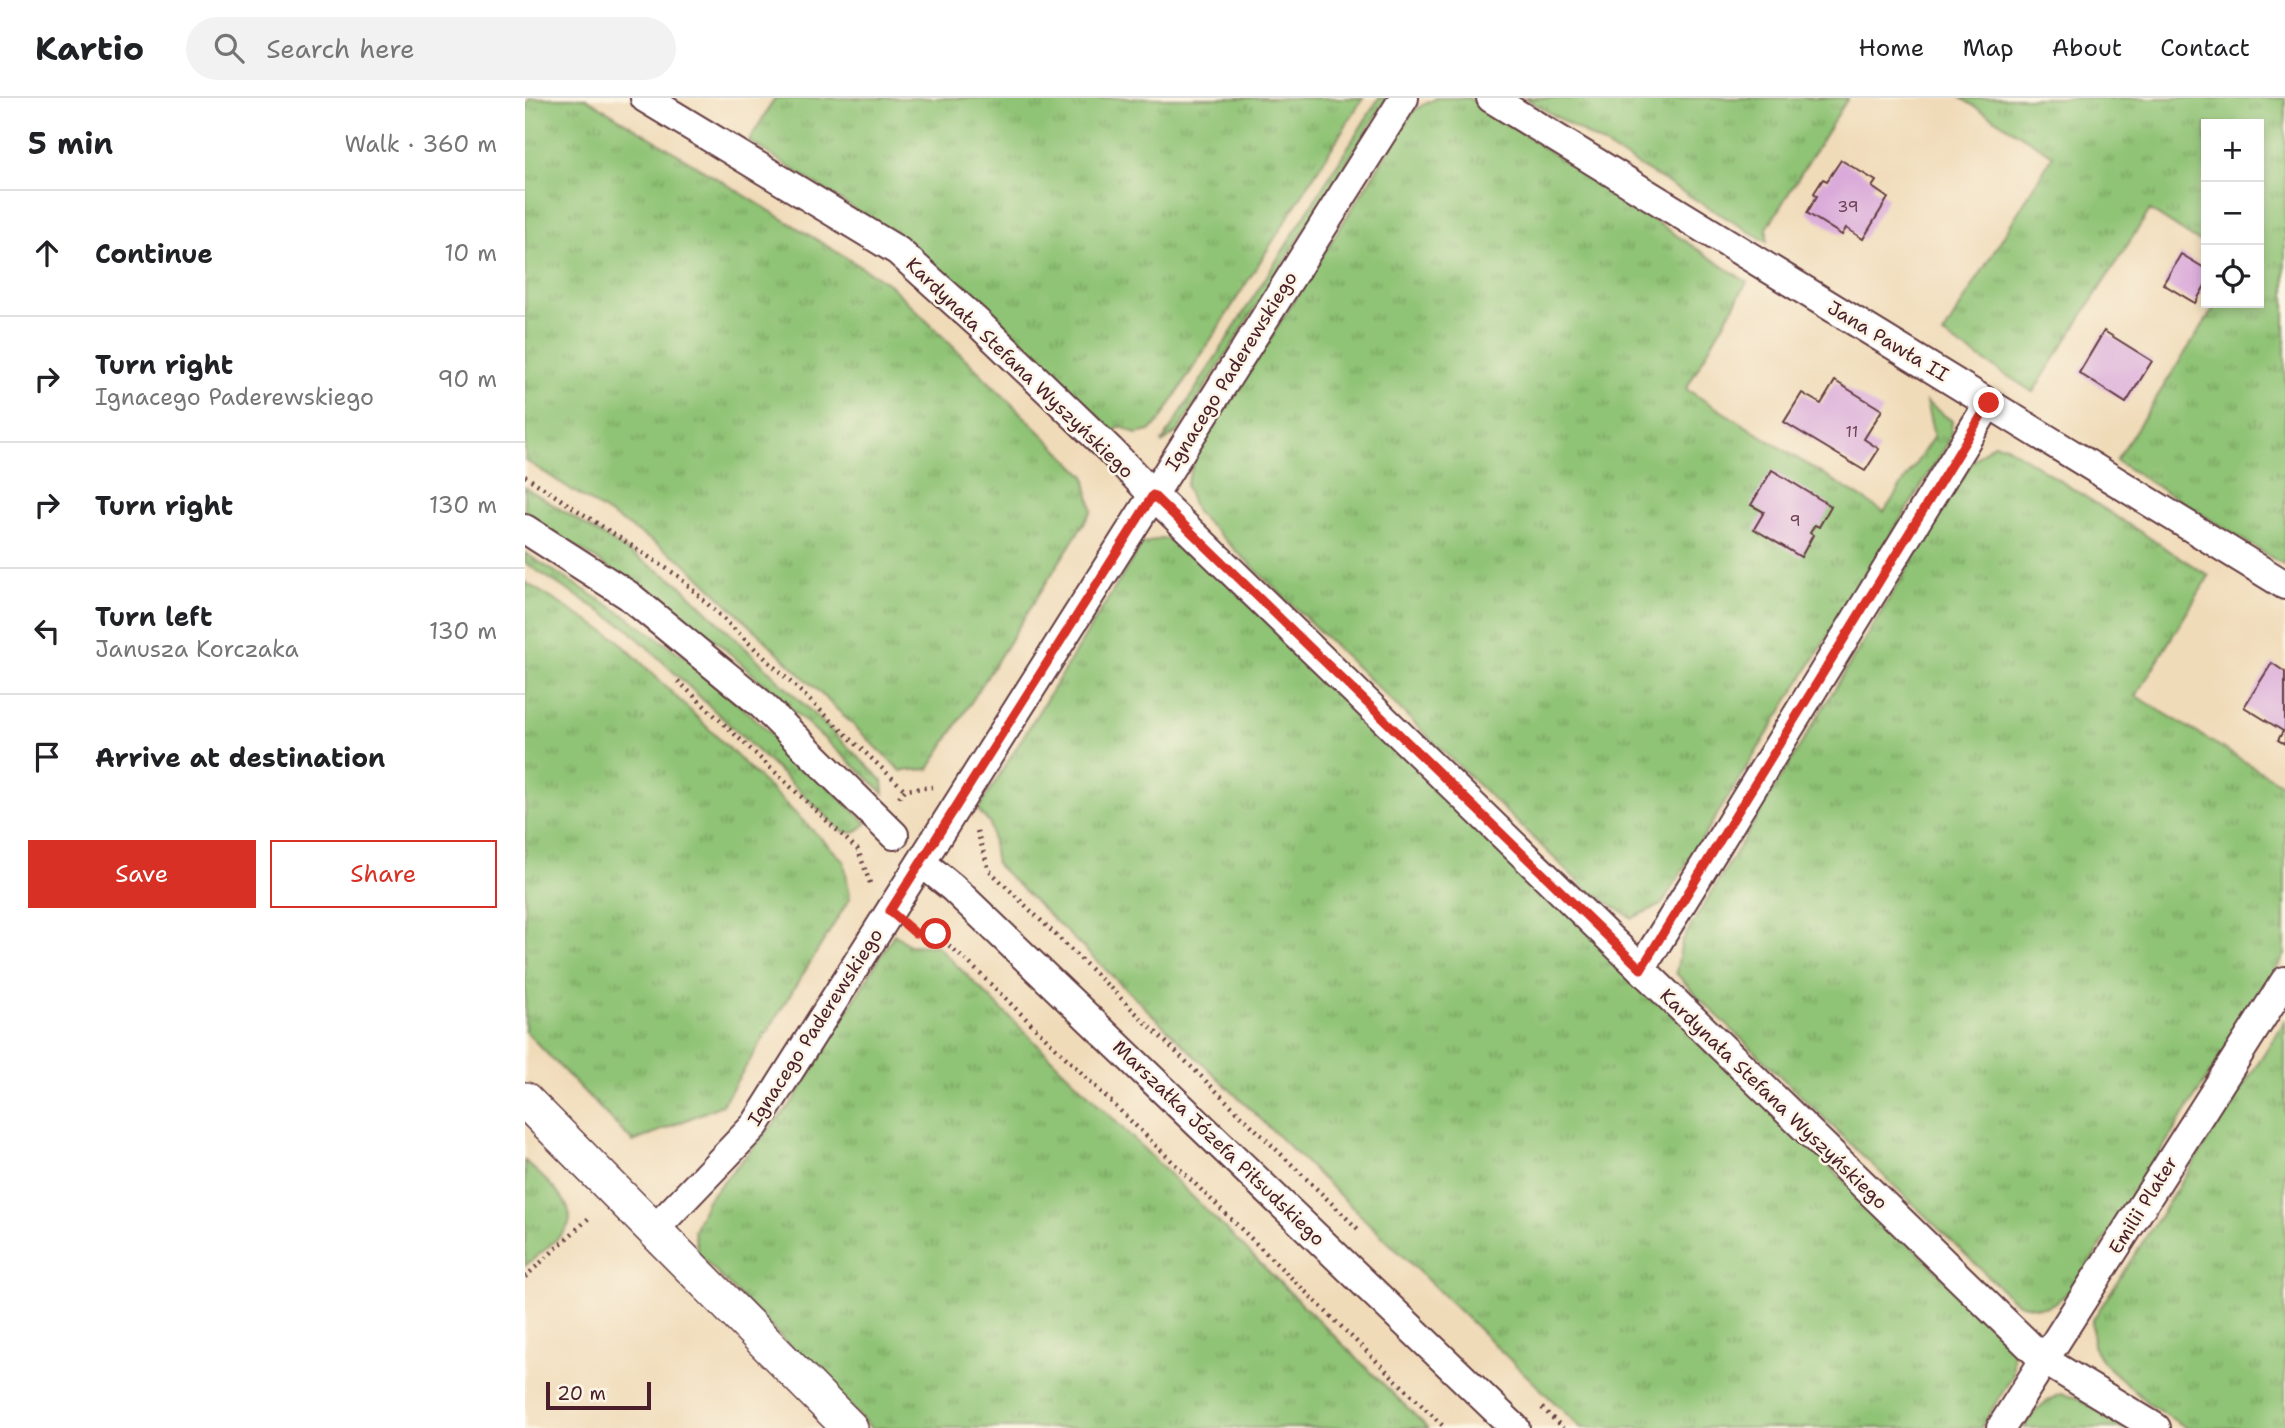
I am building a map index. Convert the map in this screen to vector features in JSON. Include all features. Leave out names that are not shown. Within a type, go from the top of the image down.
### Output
[{"type":"street","name":"Kardynała Stefana Wyszyńskiego","points":[[645,98],[898,251],[979,324],[1110,450],[1153,495],[2044,1360],[2156,1428]]},
{"type":"street","name":"Ignacego Paderewskiego","points":[[654,1230],[755,1125],[1404,98]]},
{"type":"street","name":"Jana Pawła II","points":[[1491,98],[2285,585]]},
{"type":"street","points":[[1641,969],[1989,403]]},
{"type":"street","points":[[525,529],[628,596],[761,704],[894,835]]},
{"type":"street","name":"Marszałka Józefa Piłsudskiego","points":[[921,862],[982,916],[1515,1428]]},
{"type":"street","name":"Emilii Plater","points":[[2001,1428],[2285,981]]},
{"type":"street","points":[[525,1100],[850,1428]]},
{"type":"path","points":[[525,476],[678,576],[905,790],[934,787]]},
{"type":"path","points":[[670,673],[858,850],[867,882],[890,911],[915,933],[936,934],[968,962],[1445,1428]]},
{"type":"path","points":[[957,804],[973,820],[989,870],[1365,1236]]},
{"type":"path","points":[[525,1277],[591,1215]]},
{"type":"path","points":[[1533,1399],[1563,1428]]},
{"type":"green space","points":[[530,98],[586,98],[889,284],[1085,476],[1092,510],[929,769],[901,771],[683,561],[525,460],[525,107]]},
{"type":"green space","points":[[775,98],[1363,98],[1159,422],[1150,431],[1136,434],[1121,426],[1114,432],[981,302],[908,244],[749,141]]},
{"type":"green space","points":[[1379,98],[1387,98],[1178,431],[1161,444]]},
{"type":"green space","points":[[1437,98],[1469,98],[1747,282],[1686,389],[1884,512],[1934,436],[1926,402],[1952,421],[1950,440],[1661,905],[1632,918],[1584,887],[1196,512],[1186,486],[1196,455],[1415,109]]},
{"type":"green space","points":[[1525,98],[1848,98],[1767,228],[1767,242]]},
{"type":"green space","points":[[1961,98],[2285,98],[2285,566],[2116,461],[2214,308],[2264,308],[2264,119],[2201,119],[2201,243],[2150,210],[2033,392],[1943,335],[2053,155]]},
{"type":"green space","points":[[1993,444],[2006,446],[2209,576],[2136,696],[2285,786],[2285,955],[2074,1288],[2053,1304],[2041,1307],[2015,1302],[1676,973],[1682,941],[1972,462]]},
{"type":"green space","points":[[525,487],[678,583],[883,781],[884,793],[714,639],[525,515]]},
{"type":"green space","points":[[1162,538],[1189,546],[2013,1344],[2013,1375],[1981,1428],[1581,1428],[996,864],[990,824],[978,810],[1142,544]]},
{"type":"green space","points":[[525,553],[626,616],[699,667],[867,823],[854,833],[842,831],[627,628],[525,563]]},
{"type":"green space","points":[[525,582],[617,639],[844,861],[850,898],[722,1105],[633,1142],[525,1031]]},
{"type":"green space","points":[[894,934],[909,945],[937,946],[1428,1428],[871,1428],[698,1254],[694,1231],[707,1200],[792,1103]]},
{"type":"green space","points":[[2285,1021],[2285,1428],[2187,1428],[2150,1405],[2102,1361],[2093,1346],[2092,1321]]},
{"type":"green space","points":[[525,1161],[557,1192],[569,1211],[570,1220],[557,1239],[525,1266]]},
{"type":"green space","points":[[2060,1394],[2078,1398],[2127,1428],[2023,1428],[2039,1408]]},
{"type":"building","points":[[1841,160],[1876,181],[1872,187],[1888,198],[1863,239],[1846,228],[1842,235],[1807,213],[1817,196],[1814,193],[1823,179],[1827,181]]},
{"type":"building","points":[[2181,254],[2201,266],[2201,293],[2195,303],[2163,284]]},
{"type":"building","points":[[2104,331],[2152,361],[2126,403],[2079,373]]},
{"type":"building","points":[[1835,381],[1882,410],[1864,439],[1879,449],[1865,471],[1784,422],[1802,393],[1821,404]]},
{"type":"building","points":[[1772,470],[1831,506],[1819,527],[1815,525],[1810,533],[1813,535],[1801,557],[1754,529],[1764,512],[1751,505]]},
{"type":"building","points":[[2272,663],[2285,672],[2285,744],[2278,740],[2283,731],[2244,707]]},
{"type":"route","points":[[936,934],[915,933],[890,911],[1153,495],[1641,969],[1989,403]]}]
